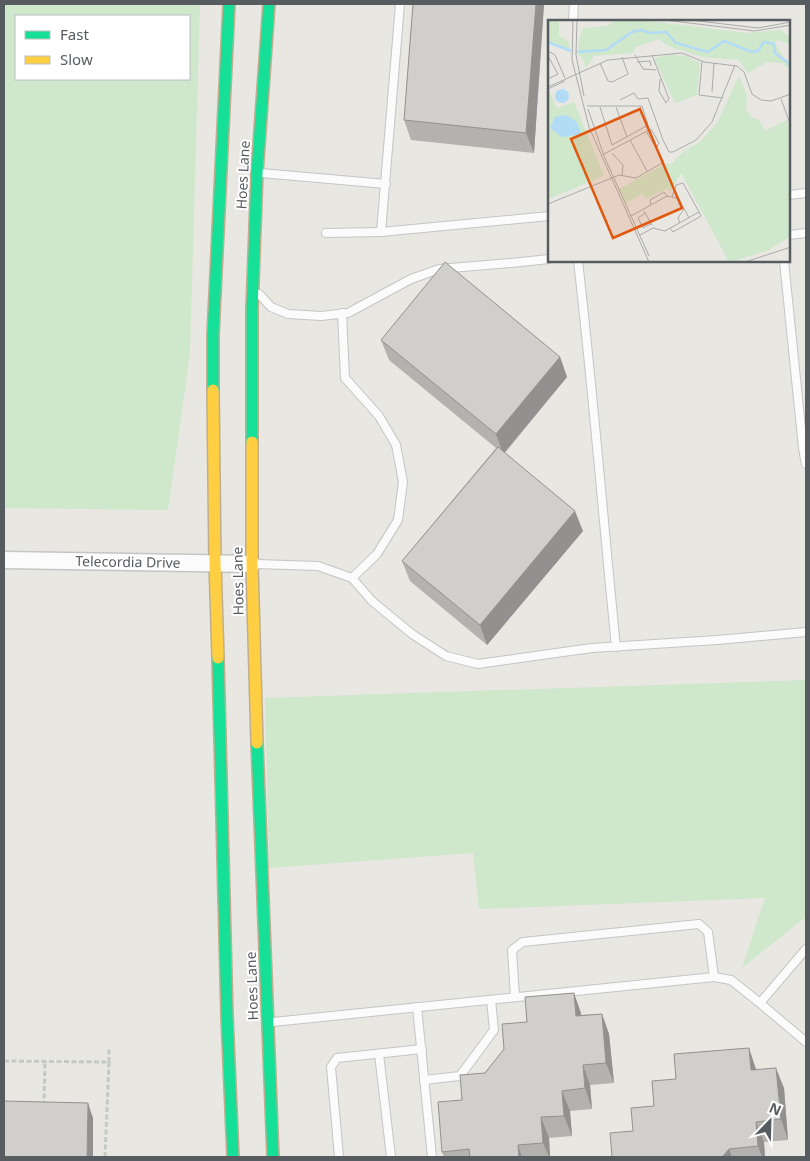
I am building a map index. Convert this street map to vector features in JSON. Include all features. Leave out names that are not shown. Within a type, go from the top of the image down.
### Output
[{"type":"highway","name":"Hoes Lane","points":[[228,4],[213,335],[214,564],[233,1157]]},
{"type":"highway","name":"Hoes Lane","points":[[269,4],[257,173],[253,287],[252,564],[255,700],[274,1157]]},
{"type":"street","name":"Telecordia Drive","points":[[4,560],[252,564]]},
{"type":"lane","points":[[381,232],[400,4]]},
{"type":"lane","points":[[572,20],[574,4]]},
{"type":"lane","points":[[257,173],[386,184]]},
{"type":"lane","points":[[790,195],[806,194]]},
{"type":"lane","points":[[326,233],[381,232],[548,216]]},
{"type":"lane","points":[[790,235],[806,233]]},
{"type":"lane","points":[[253,287],[271,308],[288,314],[321,316],[348,313],[411,279],[439,269],[548,259]]},
{"type":"lane","points":[[578,262],[616,647]]},
{"type":"lane","points":[[784,262],[806,464]]},
{"type":"lane","points":[[342,313],[345,378],[378,416],[396,445],[403,482],[398,520],[377,554],[352,578]]},
{"type":"lane","points":[[252,564],[318,566],[352,578],[372,601],[412,634],[446,656],[478,664],[592,648],[806,632]]},
{"type":"lane","points":[[515,997],[512,950],[522,942],[699,924],[708,932],[714,977]]},
{"type":"lane","points":[[760,1003],[806,949]]},
{"type":"lane","points":[[269,1023],[714,977],[731,980],[806,1042]]},
{"type":"lane","points":[[424,1080],[460,1076],[494,1030],[491,1000]]},
{"type":"lane","points":[[418,1008],[432,1157]]},
{"type":"lane","points":[[339,1157],[331,1067],[337,1058],[422,1049]]},
{"type":"lane","points":[[379,1054],[391,1157]]},
{"type":"path","points":[[105,1157],[109,1048]]},
{"type":"path","points":[[4,1060],[109,1062]]},
{"type":"path","points":[[44,1108],[45,1061]]},
{"type":"green space","points":[[4,4],[200,4],[190,354],[168,510],[4,508]]},
{"type":"green space","points":[[806,680],[806,917],[742,968],[765,898],[479,909],[473,853],[269,868],[265,698]]},
{"type":"building","points":[[413,4],[536,4],[526,133],[404,120]]},
{"type":"building","points":[[445,262],[560,357],[496,434],[381,340]]},
{"type":"building","points":[[498,447],[575,511],[480,625],[402,561]]},
{"type":"building","points":[[574,993],[576,1016],[602,1014],[606,1063],[583,1065],[585,1088],[562,1091],[564,1116],[541,1117],[543,1143],[518,1145],[519,1157],[470,1157],[469,1149],[442,1152],[438,1102],[462,1100],[460,1075],[485,1073],[504,1049],[502,1024],[527,1022],[525,997]]},
{"type":"building","points":[[749,1048],[751,1070],[776,1068],[781,1119],[756,1122],[758,1146],[729,1149],[722,1157],[612,1157],[610,1133],[633,1131],[631,1108],[654,1106],[652,1081],[676,1079],[674,1054]]},
{"type":"building","points":[[4,1101],[88,1103],[87,1157],[4,1157]]},
{"type":"traffic: fast","points":[[213,390],[213,335],[229,4]]},
{"type":"traffic: fast","points":[[252,442],[252,309],[257,173],[269,4]]},
{"type":"traffic: fast","points":[[218,658],[227,1016],[233,1157]]},
{"type":"traffic: fast","points":[[257,743],[273,1157]]},
{"type":"traffic: slow","points":[[213,390],[218,658]]},
{"type":"traffic: slow","points":[[252,442],[252,564],[257,743]]}]
